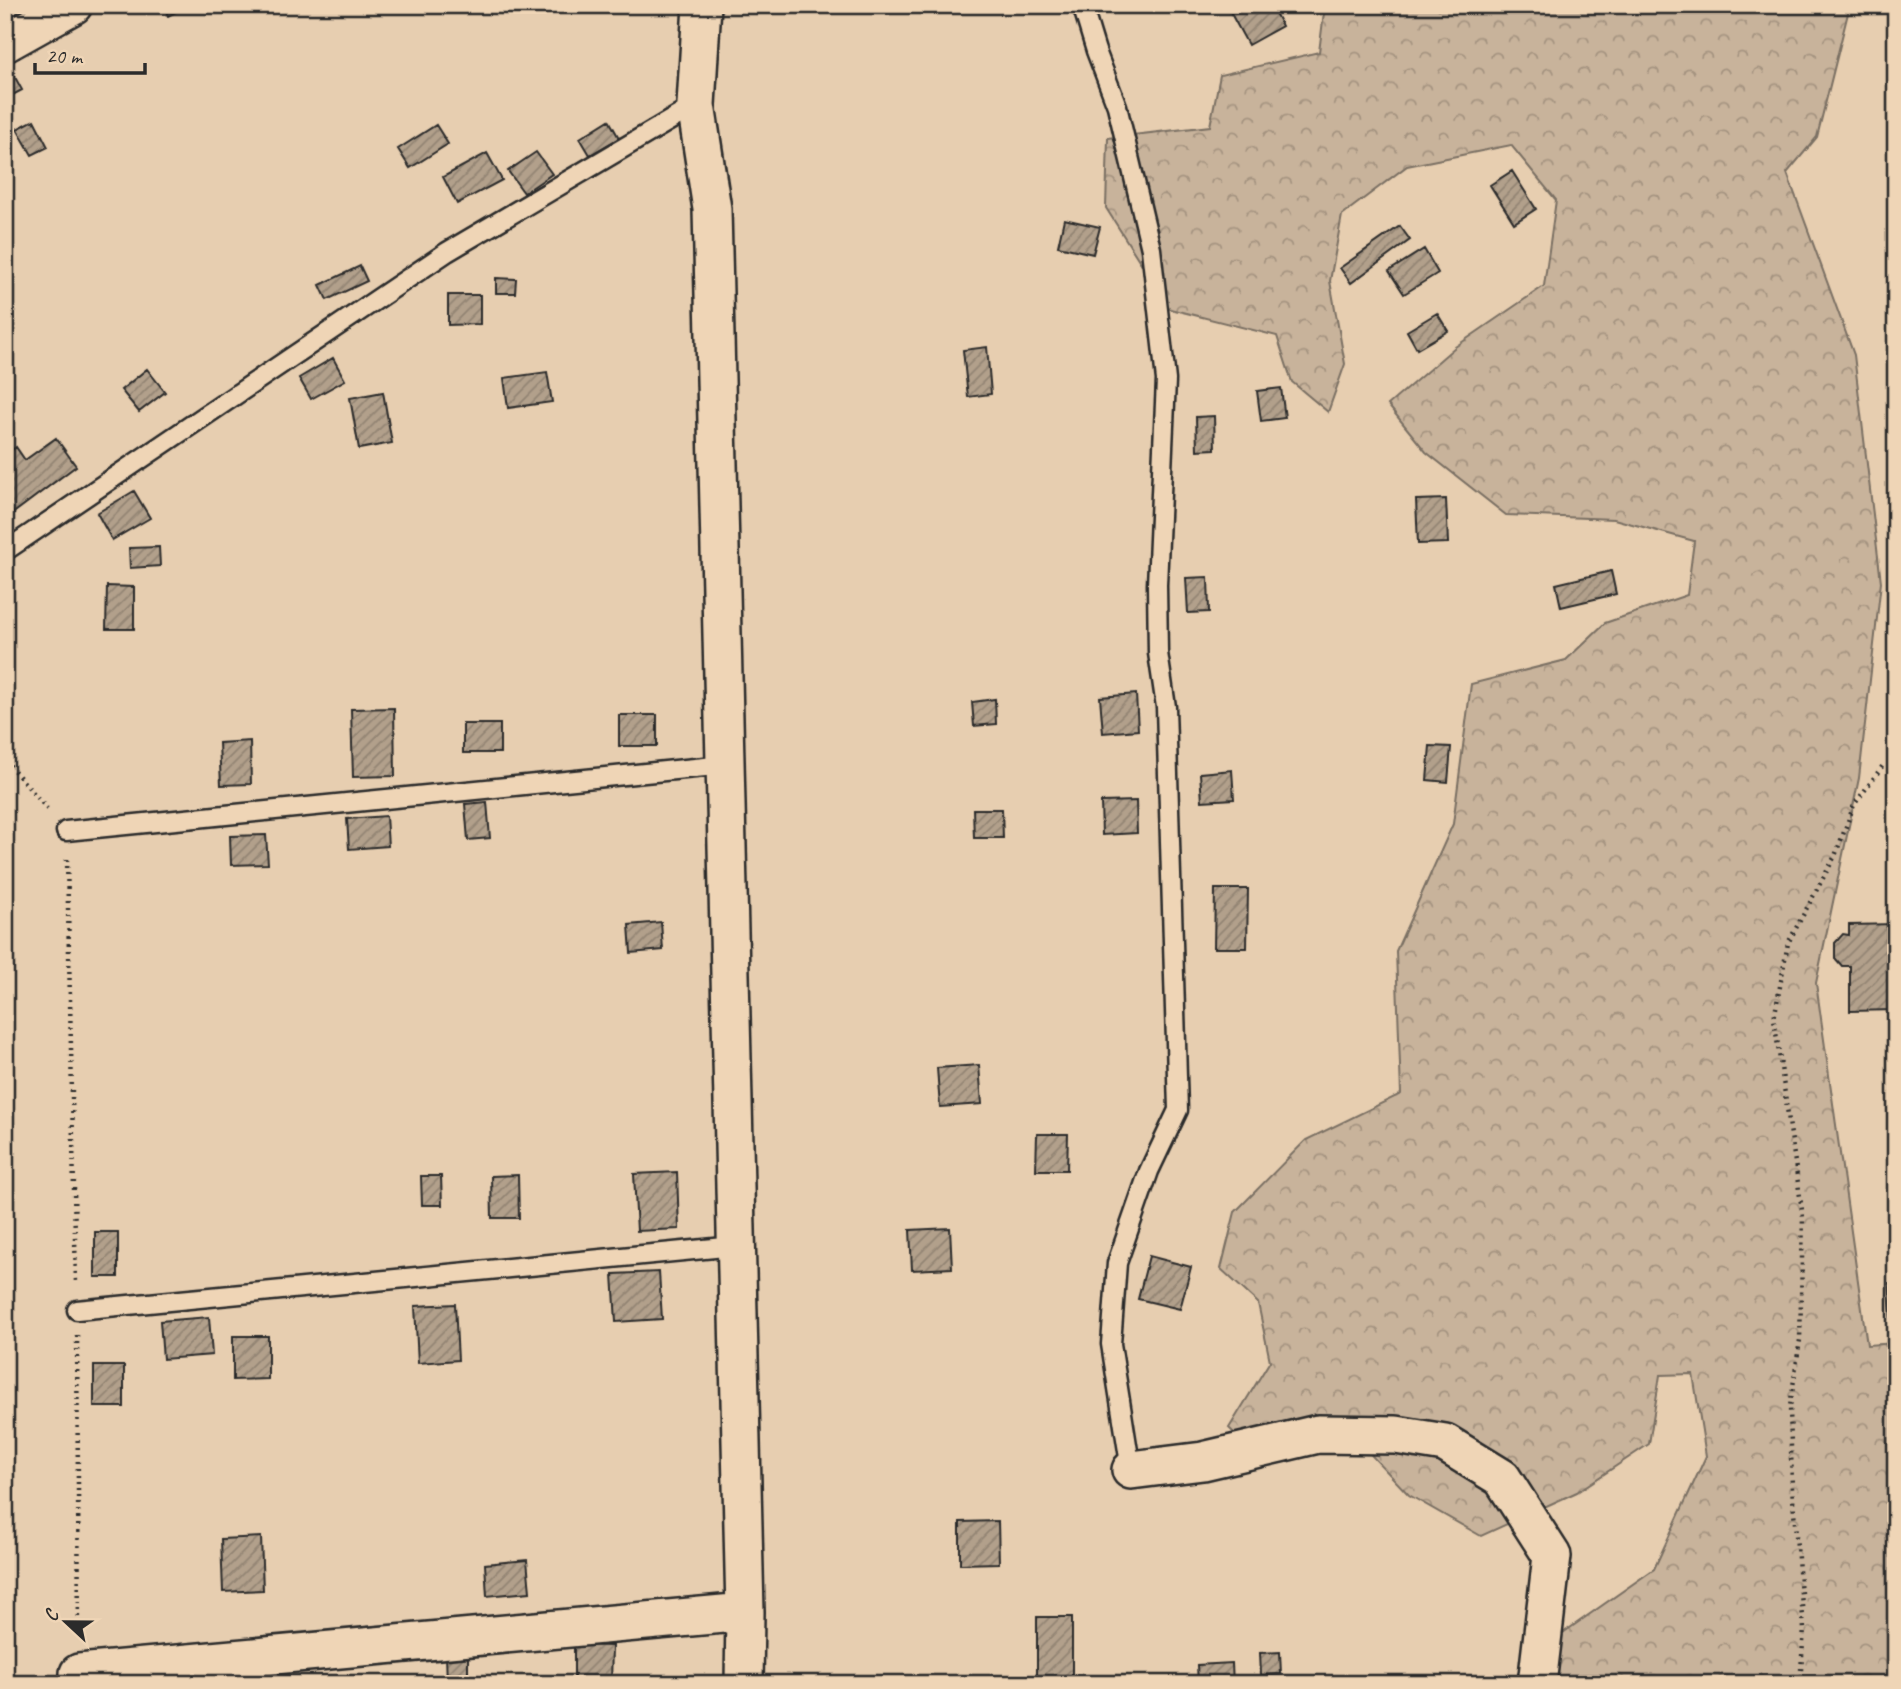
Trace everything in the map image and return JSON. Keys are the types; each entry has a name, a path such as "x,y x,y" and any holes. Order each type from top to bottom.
{"street":[{"path":"5,43 73,5"},
{"path":"702,5 696,105 712,209 745,1612 744,1684"},
{"path":"1131,1470 1203,1461 1318,1434 1396,1435 1445,1443 1502,1478 1552,1556 1537,1684"},
{"path":"79,1673 745,1612"}],"lane":[{"path":"1082,5 1117,106 1151,249 1166,380 1157,598 1158,653 1166,707 1178,1110 1149,1171 1117,1263 1111,1344 1131,1470"},
{"path":"5,551 447,252 696,105"},
{"path":"66,831 725,765"},
{"path":"77,1310 735,1246"}],"path":[{"path":"5,760 66,831 77,1310 79,1673"},
{"path":"1800,1684 1804,1629 1793,1488 1790,1406 1800,1340 1803,1217 1774,1019 1788,943 1835,856 1854,805 1884,764"}],"green space":[{"path":"1325,5 1850,5 1817,137 1787,173 1854,355 1881,582 1859,778 1816,983 1867,1345 1896,1343 1896,1684 1546,1684 1550,1642 1654,1569 1706,1456 1693,1374 1660,1375 1649,1444 1577,1492 1481,1536 1409,1495 1358,1441 1264,1462 1229,1428 1270,1361 1258,1303 1221,1269 1235,1212 1306,1140 1401,1094 1396,951 1453,824 1471,684 1566,660 1605,623 1687,595 1694,541 1614,519 1506,515 1426,452 1388,405 1455,347 1544,286 1556,200 1511,145 1407,166 1342,215 1330,281 1345,364 1328,412 1292,382 1277,336 1170,309 1106,208 1108,138 1210,126 1220,75 1319,52"}],"building":[{"path":"163,5 190,5 168,16"},
{"path":"1107,5 1127,5 1111,14"},
{"path":"1233,5 1271,5 1282,26 1248,45 1228,8"},
{"path":"10,68 22,90 5,99 5,71"},
{"path":"34,120 48,147 32,155 17,129"},
{"path":"609,120 619,138 590,155 580,138"},
{"path":"436,125 448,144 410,168 398,149"},
{"path":"536,152 552,174 524,193 508,171"},
{"path":"487,153 502,180 457,204 443,177"},
{"path":"1512,171 1536,209 1514,223 1490,185"},
{"path":"1064,219 1100,227 1093,254 1058,246"},
{"path":"1400,226 1410,240 1351,283 1340,268"},
{"path":"1424,249 1438,273 1404,294 1389,271"},
{"path":"360,266 367,281 327,300 320,285"},
{"path":"496,278 516,279 515,293 496,293"},
{"path":"448,295 480,295 480,324 448,325"},
{"path":"1437,313 1448,331 1417,349 1407,331"},
{"path":"987,347 991,394 968,397 963,350"},
{"path":"333,358 345,380 311,399 299,378"},
{"path":"147,369 165,392 139,412 121,390"},
{"path":"547,372 552,402 508,408 504,378"},
{"path":"1281,388 1285,418 1261,421 1257,391"},
{"path":"383,392 392,443 359,449 350,398"},
{"path":"1214,416 1215,449 1197,450 1196,417"},
{"path":"56,438 76,466 12,514 5,505 5,455 16,447 25,460"},
{"path":"134,491 150,518 112,540 97,513"},
{"path":"1446,499 1448,543 1418,544 1416,500"},
{"path":"159,547 160,566 130,568 129,548"},
{"path":"1611,571 1616,594 1561,607 1556,584"},
{"path":"1208,577 1209,612 1188,613 1186,578"},
{"path":"107,586 134,587 134,629 106,629"},
{"path":"1136,694 1138,730 1103,733 1100,697"},
{"path":"995,699 996,724 974,726 972,702"},
{"path":"394,708 395,776 353,777 351,709"},
{"path":"619,715 657,715 657,746 619,746"},
{"path":"463,724 500,724 500,753 463,753"},
{"path":"250,741 251,784 221,785 219,743"},
{"path":"1430,746 1451,747 1448,782 1427,780"},
{"path":"1232,770 1234,799 1202,801 1200,773"},
{"path":"1136,801 1137,833 1102,835 1101,802"},
{"path":"487,802 490,838 468,840 465,804"},
{"path":"973,809 1002,809 1003,838 974,838"},
{"path":"386,816 388,846 349,849 347,819"},
{"path":"266,835 268,864 231,865 230,836"},
{"path":"1215,889 1248,889 1247,948 1214,948"},
{"path":"661,922 663,950 631,953 629,925"},
{"path":"1896,924 1896,1010 1850,1011 1850,966 1842,966 1835,958 1835,943 1843,934 1849,935 1849,925"},
{"path":"979,1065 982,1104 940,1107 937,1068"},
{"path":"1037,1134 1068,1134 1067,1170 1036,1170"},
{"path":"677,1172 679,1229 637,1231 634,1174"},
{"path":"518,1175 519,1218 492,1218 491,1176"},
{"path":"421,1176 441,1176 442,1205 422,1205"},
{"path":"1895,1187 1896,1239 1891,1239"},
{"path":"950,1228 952,1268 912,1270 910,1230"},
{"path":"95,1232 118,1232 118,1277 95,1277"},
{"path":"1149,1256 1191,1267 1180,1309 1138,1299"},
{"path":"659,1272 662,1319 616,1322 613,1274"},
{"path":"1889,1283 1896,1283 1896,1323 1891,1323"},
{"path":"455,1304 458,1360 418,1363 415,1306"},
{"path":"209,1317 212,1355 163,1359 160,1321"},
{"path":"233,1336 268,1336 268,1379 233,1380"},
{"path":"94,1366 124,1366 124,1407 94,1407"},
{"path":"998,1521 999,1563 960,1564 960,1522"},
{"path":"261,1537 263,1590 223,1592 221,1539"},
{"path":"527,1560 530,1592 487,1596 485,1564"},
{"path":"1037,1617 1072,1617 1072,1677 1037,1676"},
{"path":"574,1645 612,1646 611,1684 574,1684"},
{"path":"1280,1652 1281,1674 1261,1675 1260,1653"},
{"path":"468,1654 468,1683 447,1683 446,1655"},
{"path":"1232,1663 1233,1684 1198,1684 1197,1665"}]}
